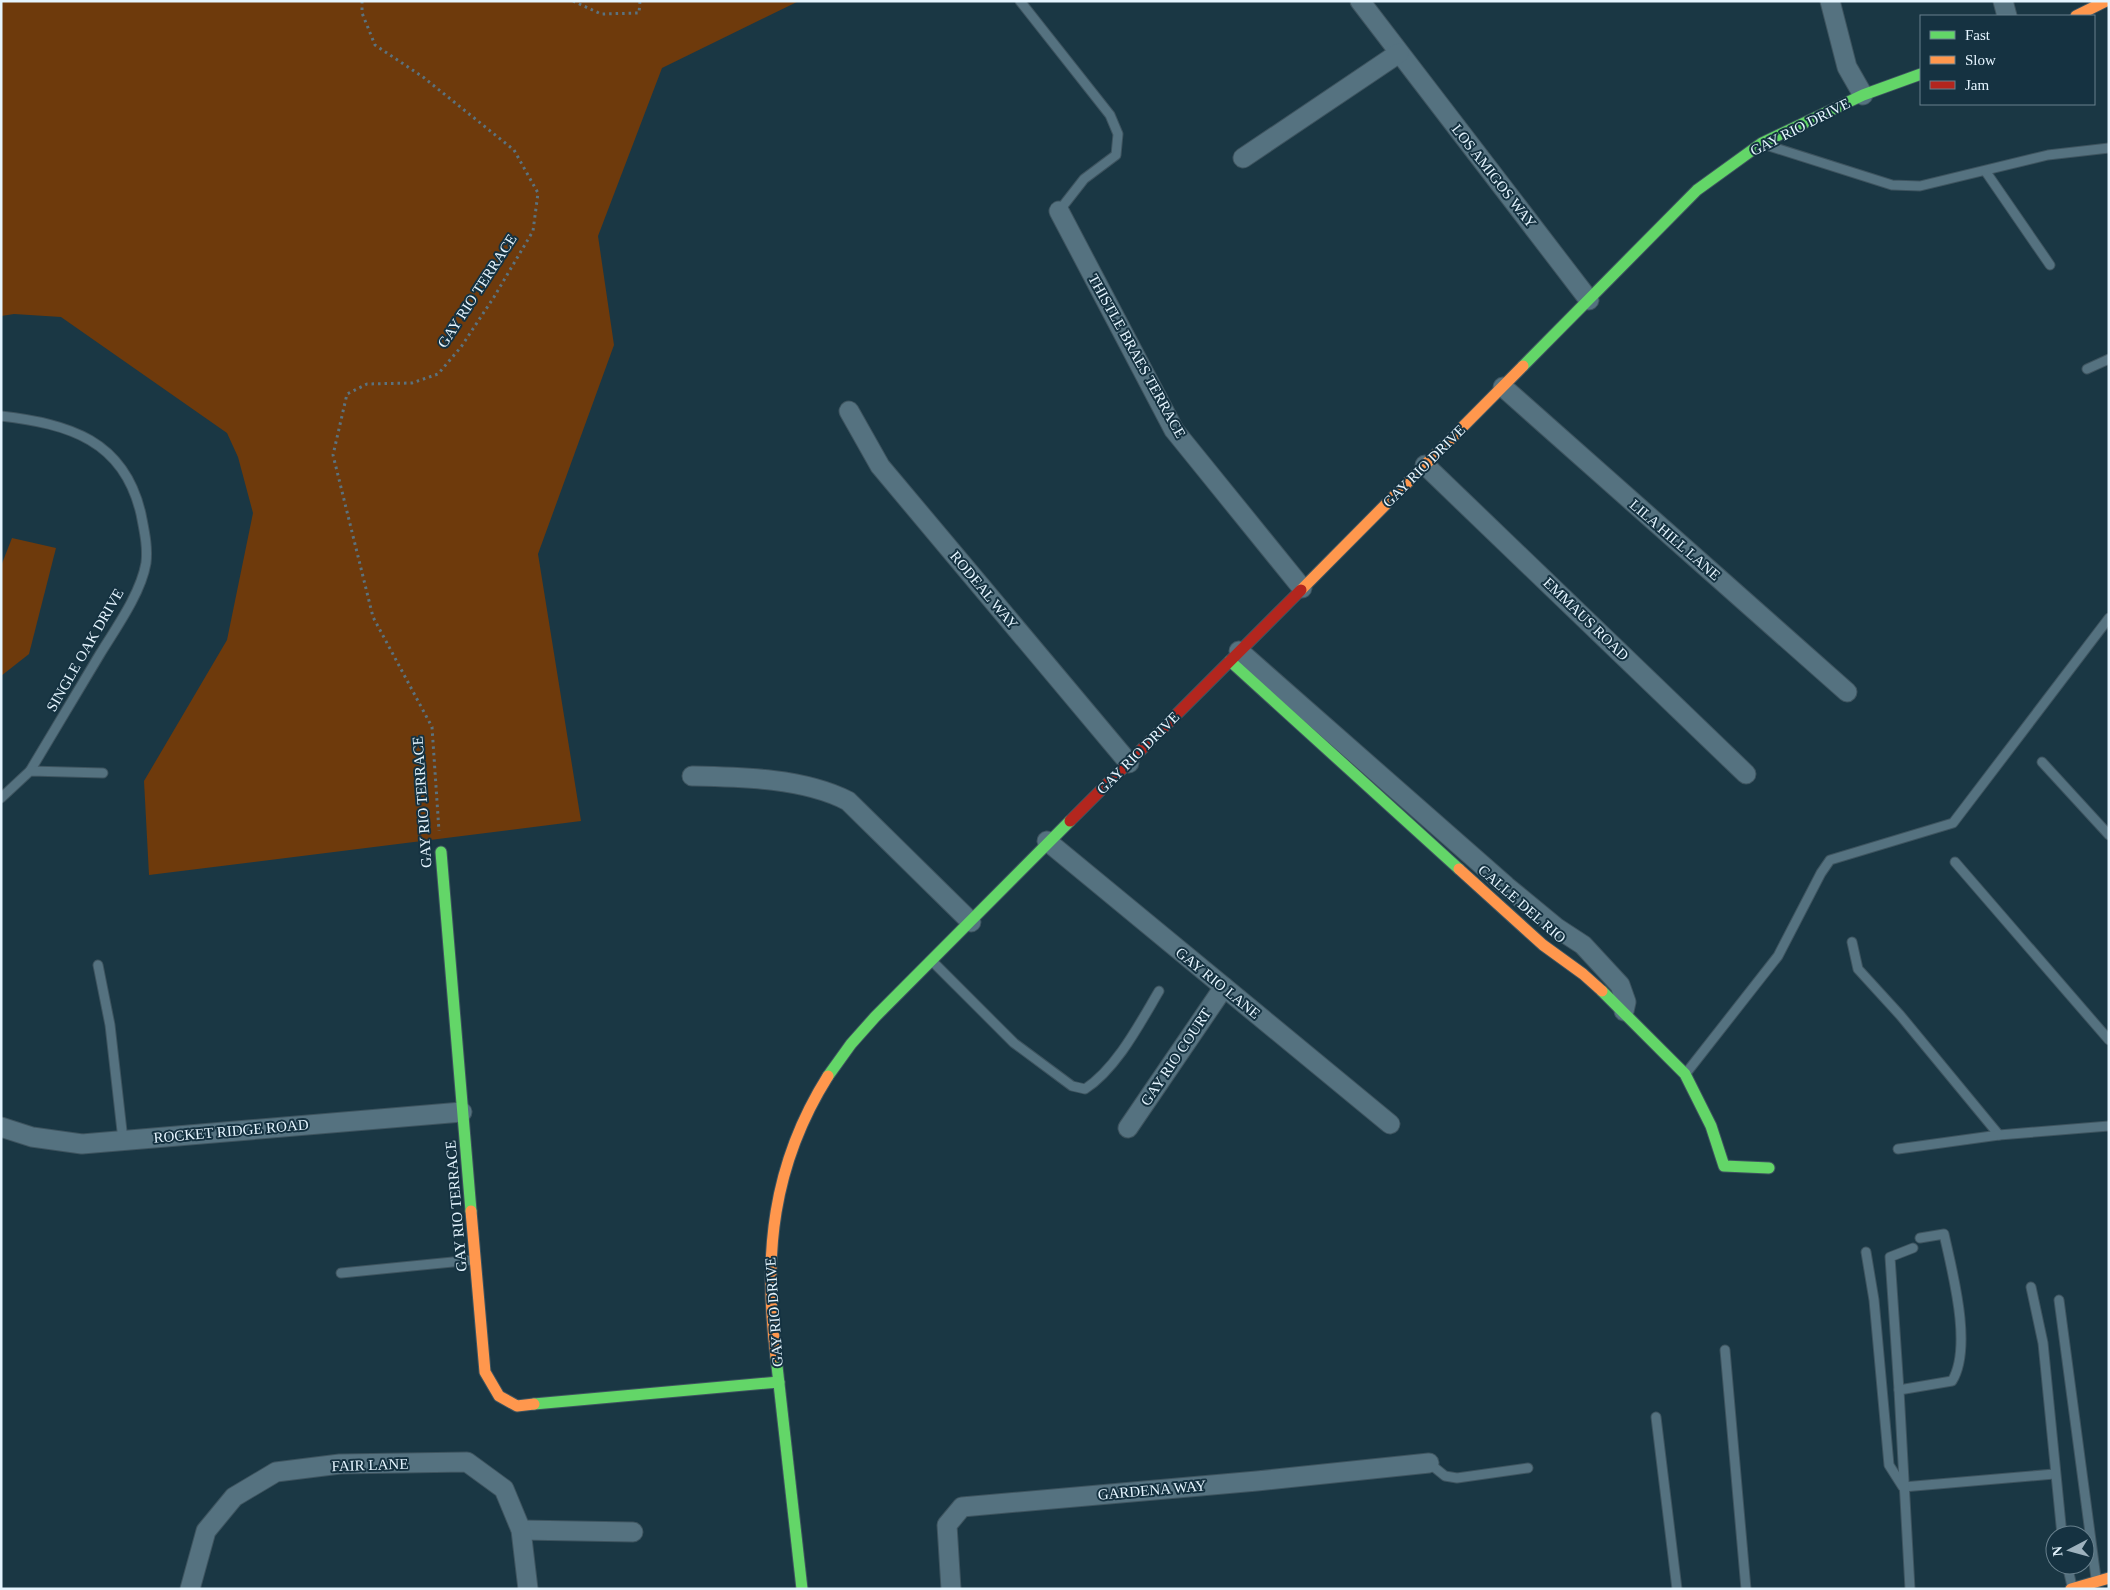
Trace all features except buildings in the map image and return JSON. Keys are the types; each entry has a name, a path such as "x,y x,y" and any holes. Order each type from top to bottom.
{"street":[{"name":"LOS AMIGOS WAY","path":"1360,1 1589,300"},
{"path":"1830,1 1847,67 1863,94"},
{"path":"2003,1 2006,15"},
{"path":"2078,15 2106,1"},
{"path":"1243,158 1399,53"},
{"name":"GAY RIO DRIVE","path":"802,1589 771,1314 770,1253 778,1193 796,1137 821,1088 853,1042 1047,842 1130,762 1697,190 1762,143 1863,94 1920,74"},
{"name":"THISTLE BRAES TERRACE","path":"1059,211 1174,430 1302,588"},
{"name":"LILA HILL LANE","path":"1503,387 1848,692"},
{"name":"RODEAL WAY","path":"850,411 880,466 1130,762"},
{"name":"EMMAUS ROAD","path":"1425,464 1746,774"},
{"path":"1234,656 1506,886 1557,928 1583,945 1620,985 1626,1002 1624,1011 1685,1074 1711,1126 1724,1166 1769,1168"},
{"path":"692,776 757,778 832,792 848,801 971,922"},
{"name":"GAY RIO LANE","path":"1047,842 1390,1124"},
{"name":"GAY RIO TERRACE","path":"441,852 485,1372 499,1396 517,1406 779,1382"},
{"name":"GAY RIO COURT","path":"1128,1128 1224,987"},
{"name":"ROCKET RIDGE ROAD","path":"1,1126 32,1137 82,1144 462,1112"},
{"name":"FAIR LANE","path":"190,1589 206,1531 234,1497 276,1472 340,1464 468,1462 504,1489 521,1530 528,1589"},
{"name":"GARDENA WAY","path":"951,1589 947,1525 962,1507 1257,1481 1429,1463"},
{"path":"521,1530 633,1532"},
{"path":"2071,1588 2109,1578"}],"lane":[{"path":"1020,1 1110,115 1118,134 1116,155 1084,179 1059,211"},
{"path":"1762,143 1892,185 1920,186 1986,172 2048,155 2109,148"},
{"path":"1986,172 2050,265"},
{"path":"2086,369 2109,359"},
{"name":"SINGLE OAK DRIVE","path":"1,416 42,421 78,433 99,446 124,471 136,492 146,540 146,564 129,607 30,771 1,798"},
{"path":"1685,1074 1778,956 1821,872 1830,860 1953,822 2109,618"},
{"path":"2042,762 2109,835"},
{"path":"30,771 103,773"},
{"path":"1955,862 2109,1040"},
{"path":"1852,942 1858,969 1900,1015 1999,1135"},
{"path":"932,962 1014,1043 1072,1086 1085,1089 1095,1083 1129,1041 1159,991"},
{"path":"98,965 110,1025 123,1140"},
{"path":"1898,1149 1999,1135 2109,1126"},
{"path":"1899,1390 1952,1380 1958,1370 1960,1331 1957,1293 1944,1234 1920,1238"},
{"path":"1910,1589 1890,1256 1913,1248"},
{"path":"1866,1252 1874,1300 1890,1465 1903,1487"},
{"path":"341,1272 476,1259"},
{"path":"2030,1287 2044,1343 2054,1474 2061,1525"},
{"path":"2059,1300 2096,1581"},
{"path":"1725,1350 1746,1589"},
{"path":"1656,1417 1678,1589"},
{"path":"1429,1463 1445,1476 1458,1478 1528,1468"},
{"path":"1903,1487 2054,1474"},
{"path":"2069,1575 2071,1588"}],"path":[{"name":"GAY RIO TERRACE","path":"362,1 362,13 375,45 423,77 514,150 538,193 533,231 494,297 461,347 438,374 412,383 367,384 347,394 333,454 372,617 432,727 441,852"},
{"path":"573,1 601,14 639,13 640,1"}],"shaded area":[{"path":"1,1 799,1 662,68 598,236 614,345 538,554 581,821 149,875 144,781 227,640 253,513 238,457 227,433 61,317 14,314 1,316"},
{"path":"12,538 56,548 29,654 1,676 1,566"}],"traffic: fast":[{"path":"1523,366 1697,190 1762,143 1863,95 1920,74"},
{"path":"1230,661 1459,869"},
{"path":"828,1076 851,1044 875,1017 1070,821"},
{"path":"441,852 471,1211"},
{"path":"1602,991 1685,1074 1711,1126 1724,1166 1769,1168"},
{"path":"776,1357 802,1589"},
{"path":"534,1404 779,1382"}],"traffic: slow":[{"path":"2078,15 2106,1"},
{"path":"1301,590 1523,366"},
{"path":"1459,869 1543,945 1583,974 1602,991"},
{"path":"776,1357 771,1283 772,1247 776,1212 794,1143 809,1109 828,1076"},
{"path":"471,1211 485,1372 499,1396 517,1406 534,1404"},
{"path":"2071,1589 2109,1578"}],"traffic: jam":[{"path":"1070,821 1301,590"}]}
